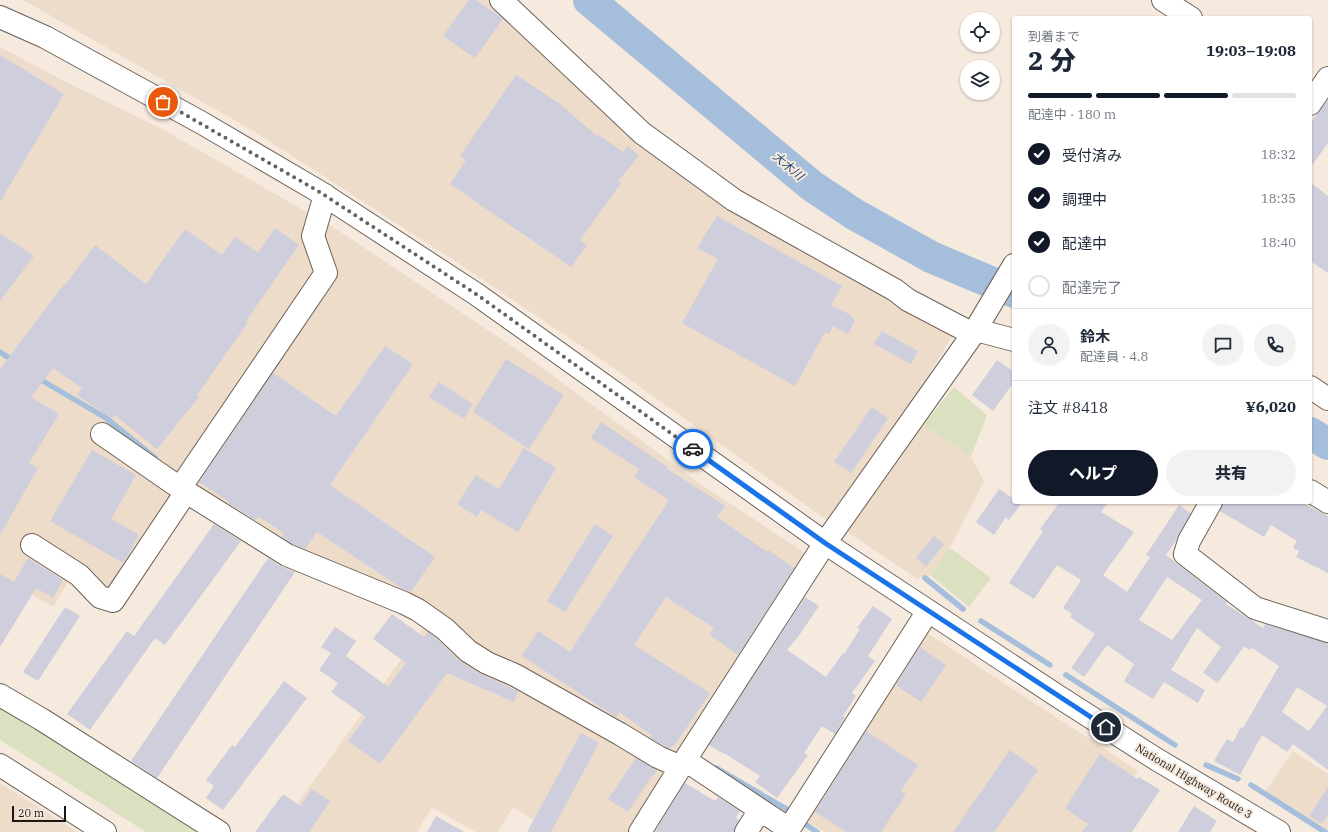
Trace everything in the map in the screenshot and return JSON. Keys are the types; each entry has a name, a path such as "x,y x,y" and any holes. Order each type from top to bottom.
{"main road":[{"path":"500,0 642,133 734,200 895,290 908,300 974,332 1012,340"},
{"path":"1163,0 1188,16"},
{"name":"National Highway Route 3","path":"0,17 45,38 202,123 325,195 476,294 825,543 1156,758 1279,832"},
{"path":"32,545 79,575 100,597 113,601 183,490 326,273 313,236 325,195"},
{"path":"640,832 825,543 974,332 1012,268"},
{"path":"1312,388 1328,399"},
{"path":"102,434 183,490 287,555 418,610 445,629 468,651 486,664 515,675 620,734 658,758 683,763 788,828 798,828 928,611"},
{"path":"1312,492 1328,502"},
{"path":"1210,504 1189,541 1185,554 1255,608 1328,631"},
{"path":"0,695 41,719 219,832"},
{"path":"0,765 105,832"},
{"path":"746,832 760,810"}],"shaded area":[{"path":"23,0 490,0 500,7 633,134 953,335 898,426 828,521 605,362 464,267 255,132"},
{"path":"0,47 66,82 162,129 333,227 519,351 702,485 810,556 631,832 551,832 513,807 498,832 476,832 432,807 417,832 277,832 433,615 295,550 194,487 116,588 97,587 80,561 53,607 10,582 0,598"},
{"path":"923,425 971,457 984,481 950,548 930,575 917,579 843,529"},
{"path":"923,630 1138,771 1098,832 825,832 804,819"},
{"path":"1293,751 1328,774 1328,831 1265,792"},
{"path":"0,783 77,832 0,832"}],"green space":[{"path":"954,387 987,415 971,457 923,425"},
{"path":"950,548 991,578 969,607 930,575"},
{"path":"0,709 19,719 198,832 146,832 0,740"}],"building":[{"path":"469,0 476,0 503,19 475,58 443,36"},
{"path":"0,55 64,94 0,202"},
{"path":"516,75 560,104 598,137 599,135 623,152 628,146 639,156 618,181 621,183 580,240 587,245 571,267 450,184 466,160 460,156"},
{"path":"1328,100 1328,143 1312,165 1312,120"},
{"path":"1312,184 1328,196 1328,273 1312,262"},
{"path":"717,216 842,286 831,305 849,314 855,321 848,334 833,326 829,334 825,332 795,386 682,323 718,259 697,248"},
{"path":"275,228 299,245 197,395 199,397 157,449 115,415 112,419 77,395 82,388 53,368 31,397 59,414 29,463 38,468 0,535 0,369 95,245 146,284 185,229 222,255 235,237 258,253"},
{"path":"0,233 34,256 0,301"},
{"path":"882,331 918,351 911,364 874,344"},
{"path":"385,346 413,364 330,485 435,557 411,592 403,589 317,532 305,549 293,544 282,537 284,533 259,517 255,520 199,482 273,373 336,416"},
{"path":"506,359 564,395 529,449 473,412"},
{"path":"997,360 1012,371 1012,385 993,411 972,395"},
{"path":"439,382 473,404 464,419 429,397"},
{"path":"872,407 888,418 851,473 834,462"},
{"path":"601,422 667,467 666,468 725,506 717,517 767,552 768,550 794,568 738,655 710,635 714,628 666,597 634,645 710,693 674,746 670,749 650,738 652,735 619,712 616,717 522,656 538,631 570,652 669,500 634,477 639,469 591,438"},
{"path":"524,448 556,468 518,532 481,510 477,517 457,504 476,475 499,489"},
{"path":"92,450 136,475 111,519 139,535 123,563 50,521"},
{"path":"999,489 1012,498 1012,504 1021,504 1009,520 1006,517 994,535 976,522"},
{"path":"1059,504 1107,504 1101,512 1134,532 1103,575 1127,592 1150,557 1146,555 1179,505 1191,513 1166,555 1227,602 1226,604 1263,628 1265,624 1328,643 1328,770 1293,744 1287,752 1262,735 1240,775 1214,761 1227,739 1233,742 1241,727 1243,728 1279,666 1252,648 1250,650 1244,646 1218,683 1203,673 1221,647 1197,628 1171,670 1205,690 1198,703 1164,682 1153,699 1124,681 1134,664 1107,645 1084,677 1071,668 1095,634 1070,617 1072,614 1063,608 1081,580 1057,565 1034,599 1009,583 1043,531 1040,529","holes":["1167,577 1202,600 1172,640 1139,620","1297,687 1327,706 1309,731 1282,712"]},
{"path":"1222,504 1305,504 1328,516 1328,573 1296,557 1299,551 1293,548 1297,541 1271,525 1264,537 1220,511"},
{"path":"214,524 241,541 165,645 155,638 90,730 67,714 127,631 134,636"},
{"path":"595,524 613,536 565,612 547,601"},
{"path":"934,536 944,544 926,567 916,558"},
{"path":"28,558 63,580 53,598 36,588 0,647 0,574 14,582"},
{"path":"268,558 280,566 295,572 157,778 131,761"},
{"path":"805,597 819,606 798,637 787,650 826,677 843,653 844,654 860,629 857,628 873,606 892,619 868,656 875,661 852,693 856,696 843,716 845,717 835,734 822,726 804,753 808,755 777,798 755,782 760,776 709,745"},
{"path":"65,607 80,616 38,681 23,672"},
{"path":"392,614 424,637 428,632 457,659 480,674 518,691 514,702 447,673 380,764 348,741 366,717 331,692 338,683 319,670 331,653 321,647 335,627 356,641 346,656 388,687 406,663 373,639"},
{"path":"920,647 946,665 921,702 896,685"},
{"path":"284,681 307,698 223,810 206,798 214,786 206,780 232,745 235,747"},
{"path":"866,731 918,765 901,791 906,794 881,832 846,832 815,812"},
{"path":"581,733 599,743 551,832 527,832"},
{"path":"1010,750 1038,770 994,832 953,832"},
{"path":"1100,754 1137,779 1139,777 1160,790 1132,832 1082,832 1088,824 1065,808"},
{"path":"636,758 657,770 628,812 608,799"},
{"path":"685,783 715,801 718,797 740,811 736,818 739,820 734,832 655,832"},
{"path":"1328,787 1328,815 1322,824 1309,816"},
{"path":"312,789 330,801 309,832 255,832 283,794 300,806"},
{"path":"1194,806 1217,821 1210,832 1178,832"},
{"path":"436,816 464,832 427,832"}],"waterway":[{"name":"大木川","path":"589,0 812,186 854,214 931,257 1012,291"},
{"path":"0,352 15,362"},
{"path":"36,377 106,418 155,458"},
{"name":"大木川","path":"1312,434 1328,444"},
{"path":"925,578 963,609"},
{"path":"981,621 1050,665"},
{"path":"1066,675 1175,745"},
{"path":"1206,765 1238,779"},
{"path":"716,768 788,810"},
{"path":"1251,785 1325,832"},
{"path":"802,822 817,832"}],"way so far":[{"path":"163,102 202,123 318,191 476,294 693,449"}],"route":[{"path":"693,449 825,543 1106,727"}]}
